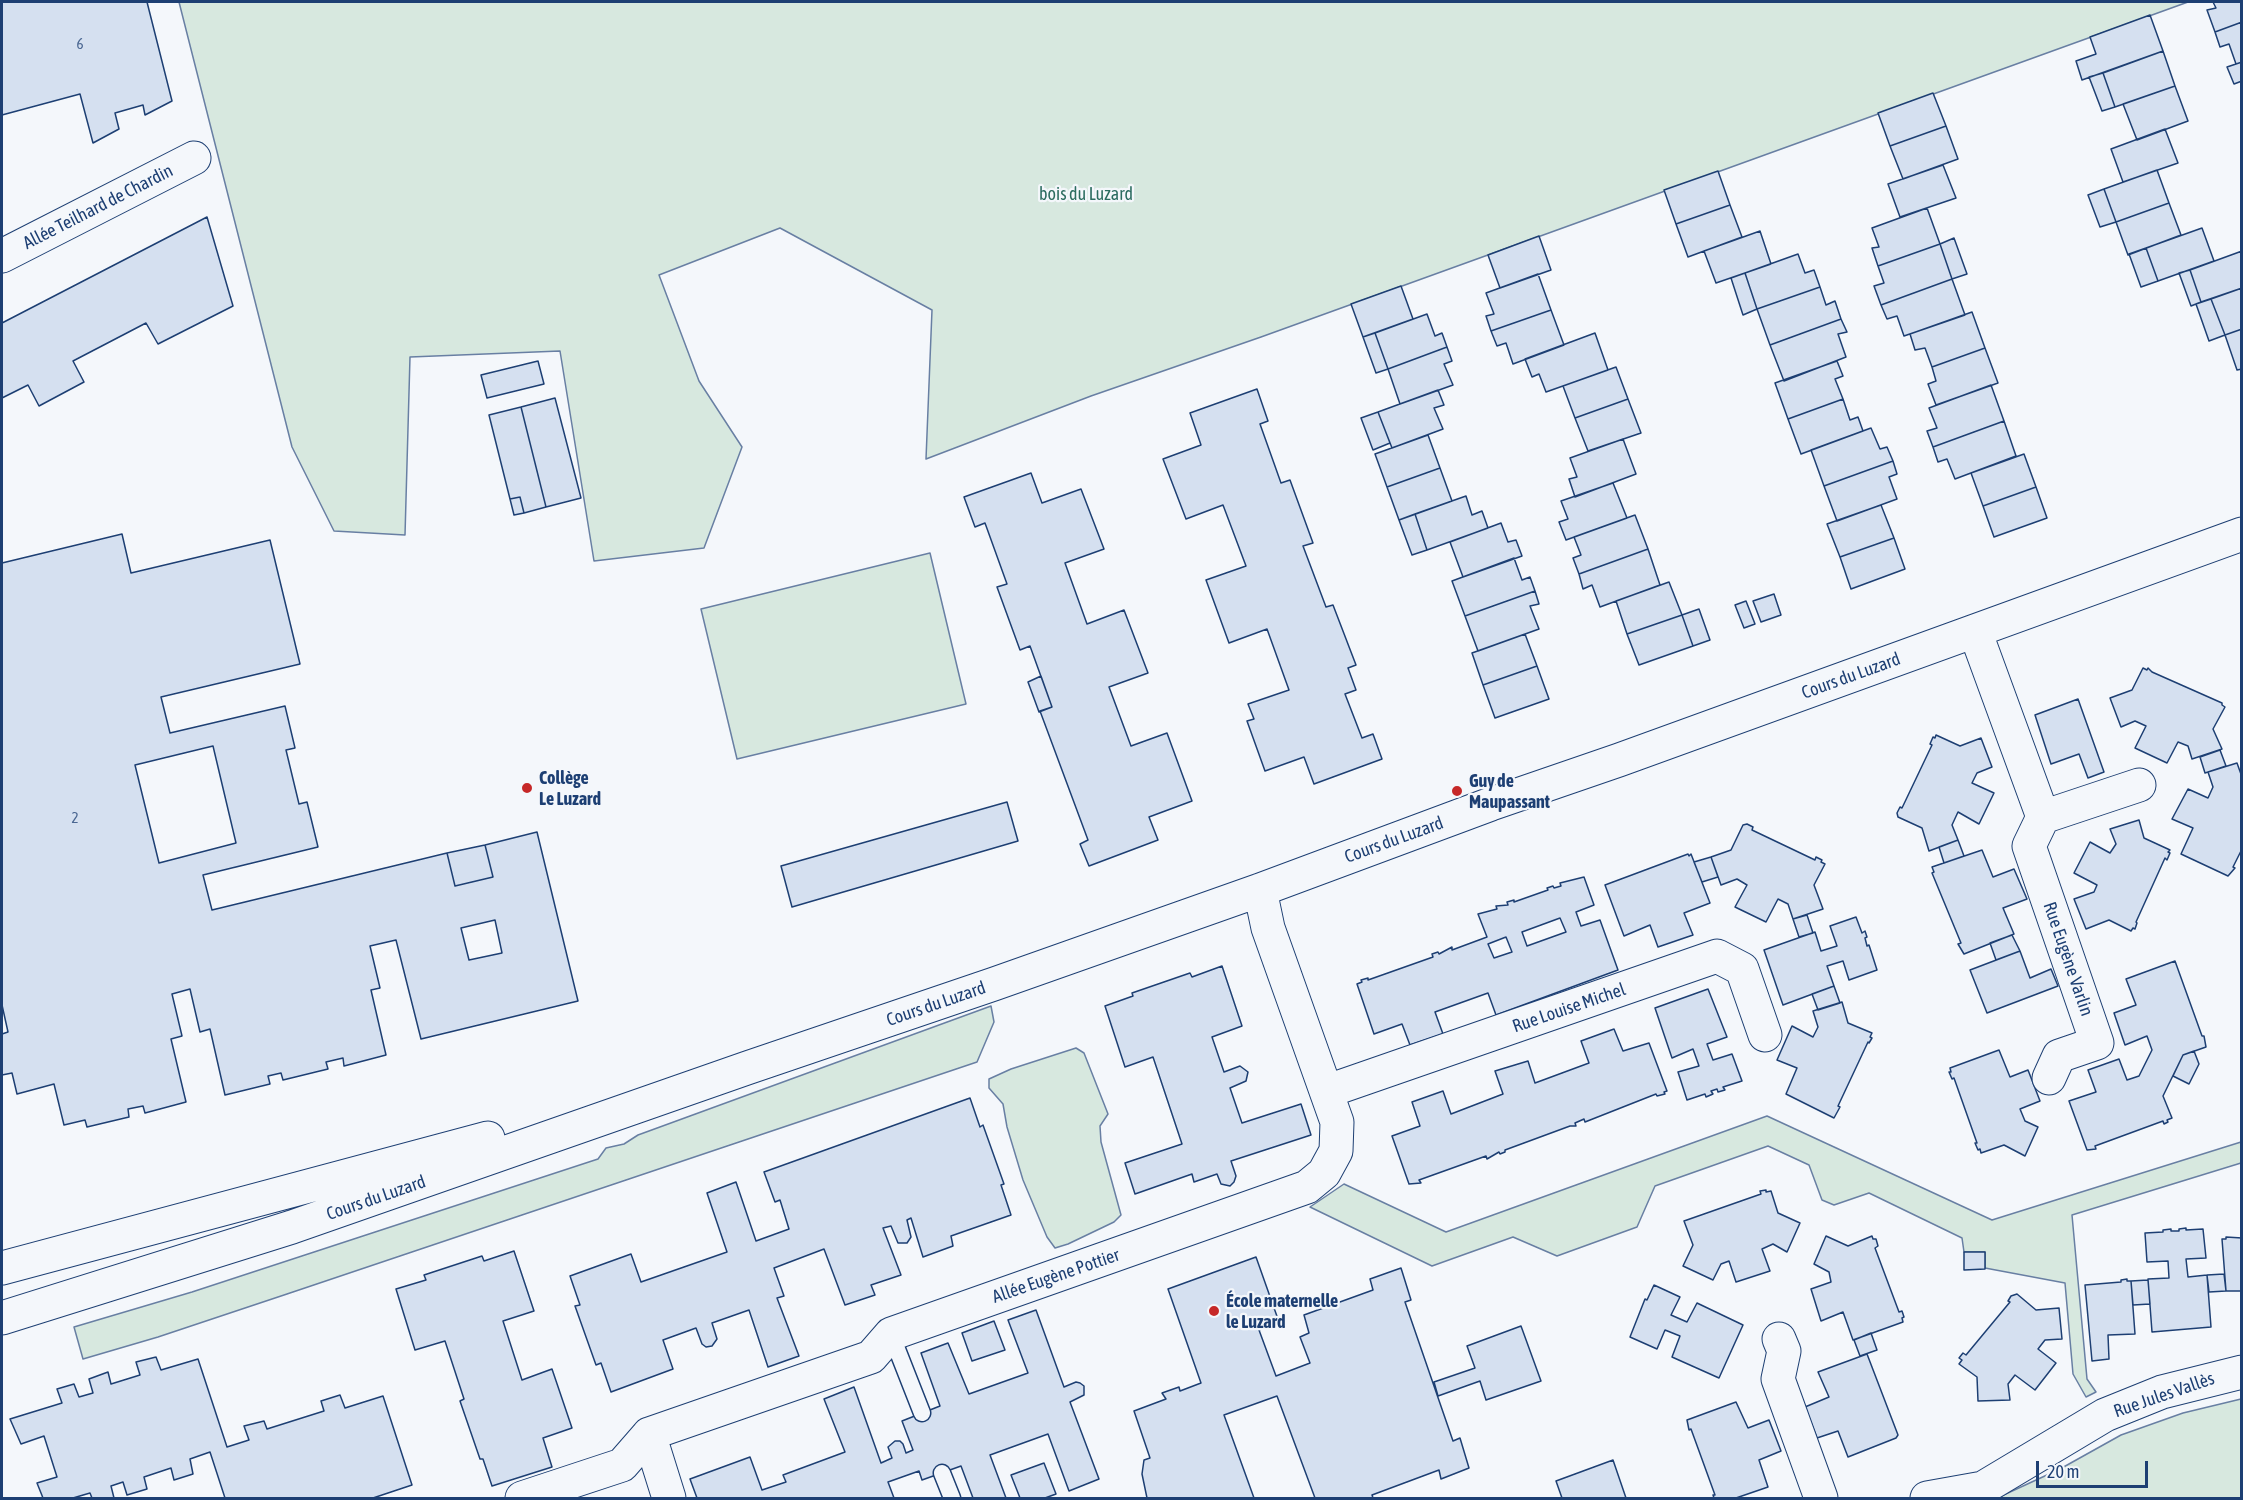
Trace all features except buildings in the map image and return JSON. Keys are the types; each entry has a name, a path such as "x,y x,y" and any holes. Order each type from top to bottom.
{"street":[{"name":"Allée Teilhard de Chardin","path":"2,256 194,158"},
{"name":"Cours du Luzard","path":"2,1318 292,1227 994,984 1260,890 1491,804 1620,760 2241,534"},
{"path":"1975,631 2043,817 2139,785"},
{"name":"Rue Eugène Varlin","path":"2043,817 2029,846 2097,1043 2059,1056 2049,1078"},
{"name":"Allée Eugène Pottier","path":"522,1498 622,1465 649,1434 871,1357 891,1334 1307,1187 1324,1173 1336,1151 1337,1122 1328,1091 1268,928 1260,890"},
{"name":"Rue Louise Michel","path":"1328,1091 1718,956 1742,969 1765,1035"},
{"name":"Cours du Luzard","path":"2,1268 747,1068"},
{"path":"1779,1339 1784,1351 1778,1379 1821,1498"},
{"name":"Rue Jules Vallès","path":"1927,1498 1983,1488 2105,1415 2162,1392 2241,1372"},
{"path":"649,1434 669,1498"}],"lane":[{"path":"891,1334 922,1413"},
{"path":"942,1473 952,1498"}],"green space":[{"name":"bois du Luzard","path":"179,2 2188,2 1261,337 1091,396 926,459 932,310 780,228 659,275 699,381 742,447 704,548 594,561 560,351 410,357 405,535 334,531 292,447"},
{"path":"930,553 966,704 737,759 701,609"},
{"path":"991,1006 994,1022 977,1062 158,1337 83,1359 74,1327 192,1292 598,1159 606,1148 624,1144 638,1135"},
{"path":"1076,1048 1084,1053 1108,1114 1100,1126 1101,1142 1121,1215 1114,1222 1055,1248 1047,1237 1023,1180 1007,1127 1003,1104 989,1088 989,1079 1011,1069"},
{"path":"1767,1116 1992,1220 2241,1142 2241,1163 2072,1215 2087,1379 2096,1392 2086,1397 2073,1374 2065,1283 1985,1268 1985,1252 1964,1252 1962,1238 1869,1193 1834,1205 1822,1200 1809,1165 1768,1146 1655,1186 1637,1227 1557,1256 1513,1237 1432,1266 1310,1207 1344,1184 1446,1232"},
{"path":"2241,1399 2241,1498 1997,1498 2060,1469 2121,1435 2183,1413"}],"place":[{"name":"Collège Le Luzard","path":"527,788"},
{"name":"Guy de Maupassant","path":"1457,791"},
{"name":"École maternelle le Luzard","path":"1214,1311"}]}
